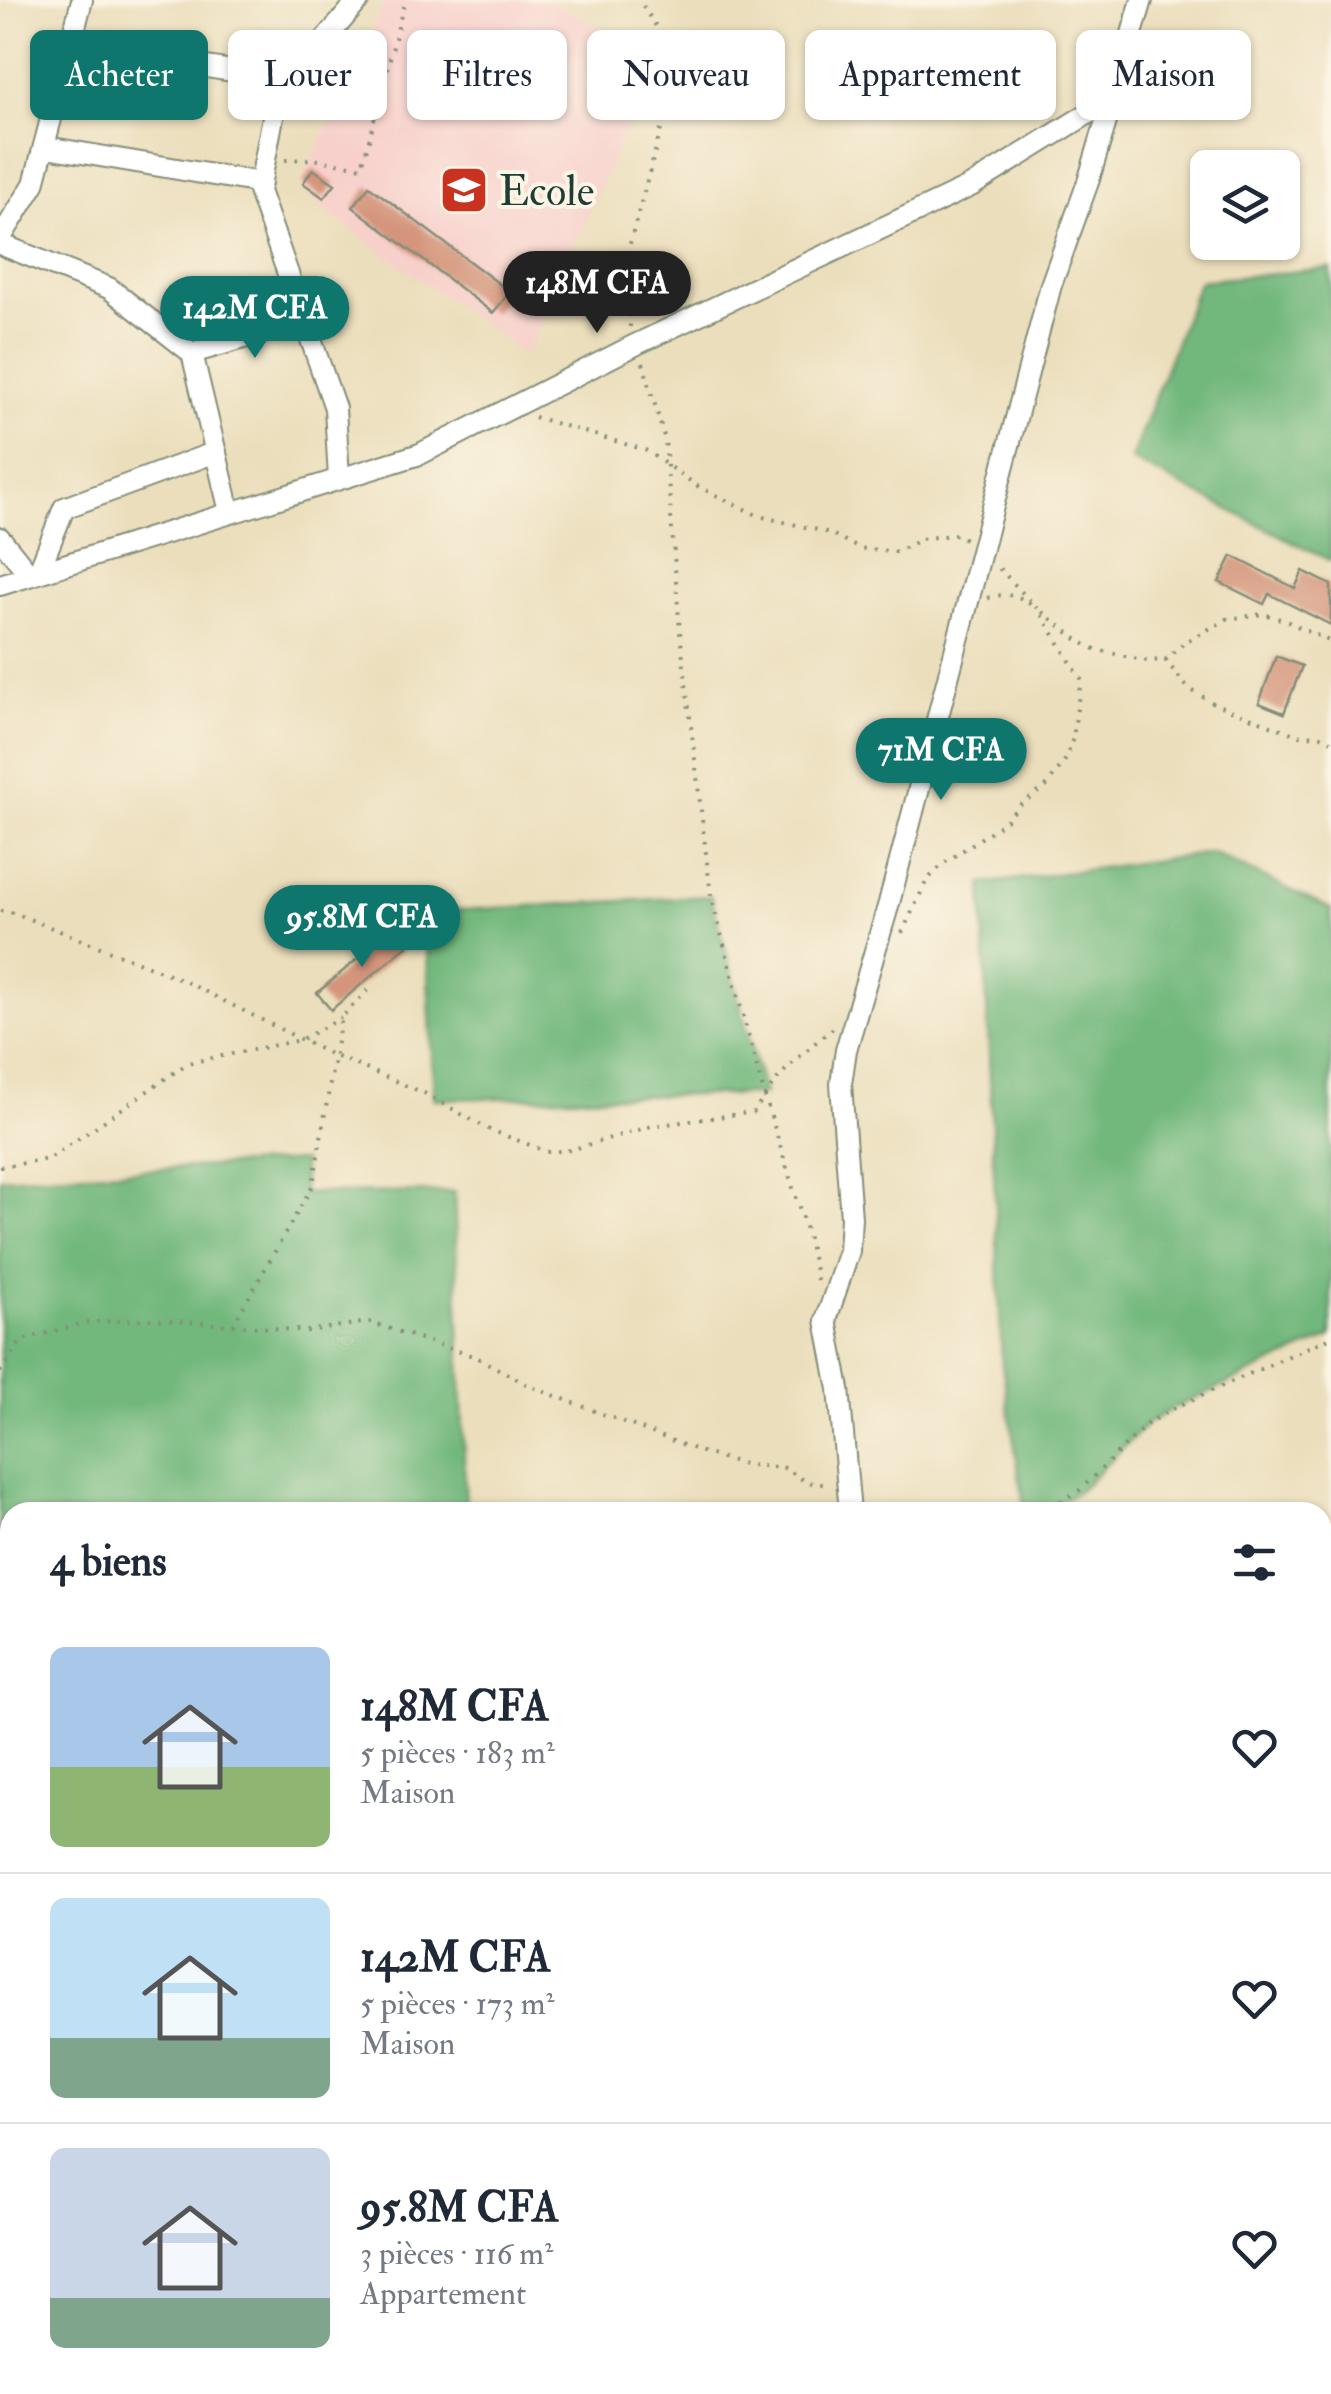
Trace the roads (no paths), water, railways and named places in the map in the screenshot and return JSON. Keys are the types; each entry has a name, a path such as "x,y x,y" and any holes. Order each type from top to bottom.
{"street":[{"path":"75,30 82,0"},
{"path":"334,30 359,0"},
{"path":"1133,30 1142,0"},
{"path":"53,120 34,184 0,242 109,288 192,353 230,512"},
{"path":"273,120 260,191 335,408 339,479"},
{"path":"0,585 420,454 637,344 971,186 1078,120"},
{"path":"850,1502 839,1389 826,1320 849,1251 852,1218 841,1084 846,1050 890,903 1051,286 1107,120"},
{"path":"46,147 263,172"},
{"path":"192,353 304,321"},
{"path":"34,572 64,508 216,452"},
{"path":"0,538 34,572"}],"place":[{"name":"Ecole","path":"464,190"}]}
